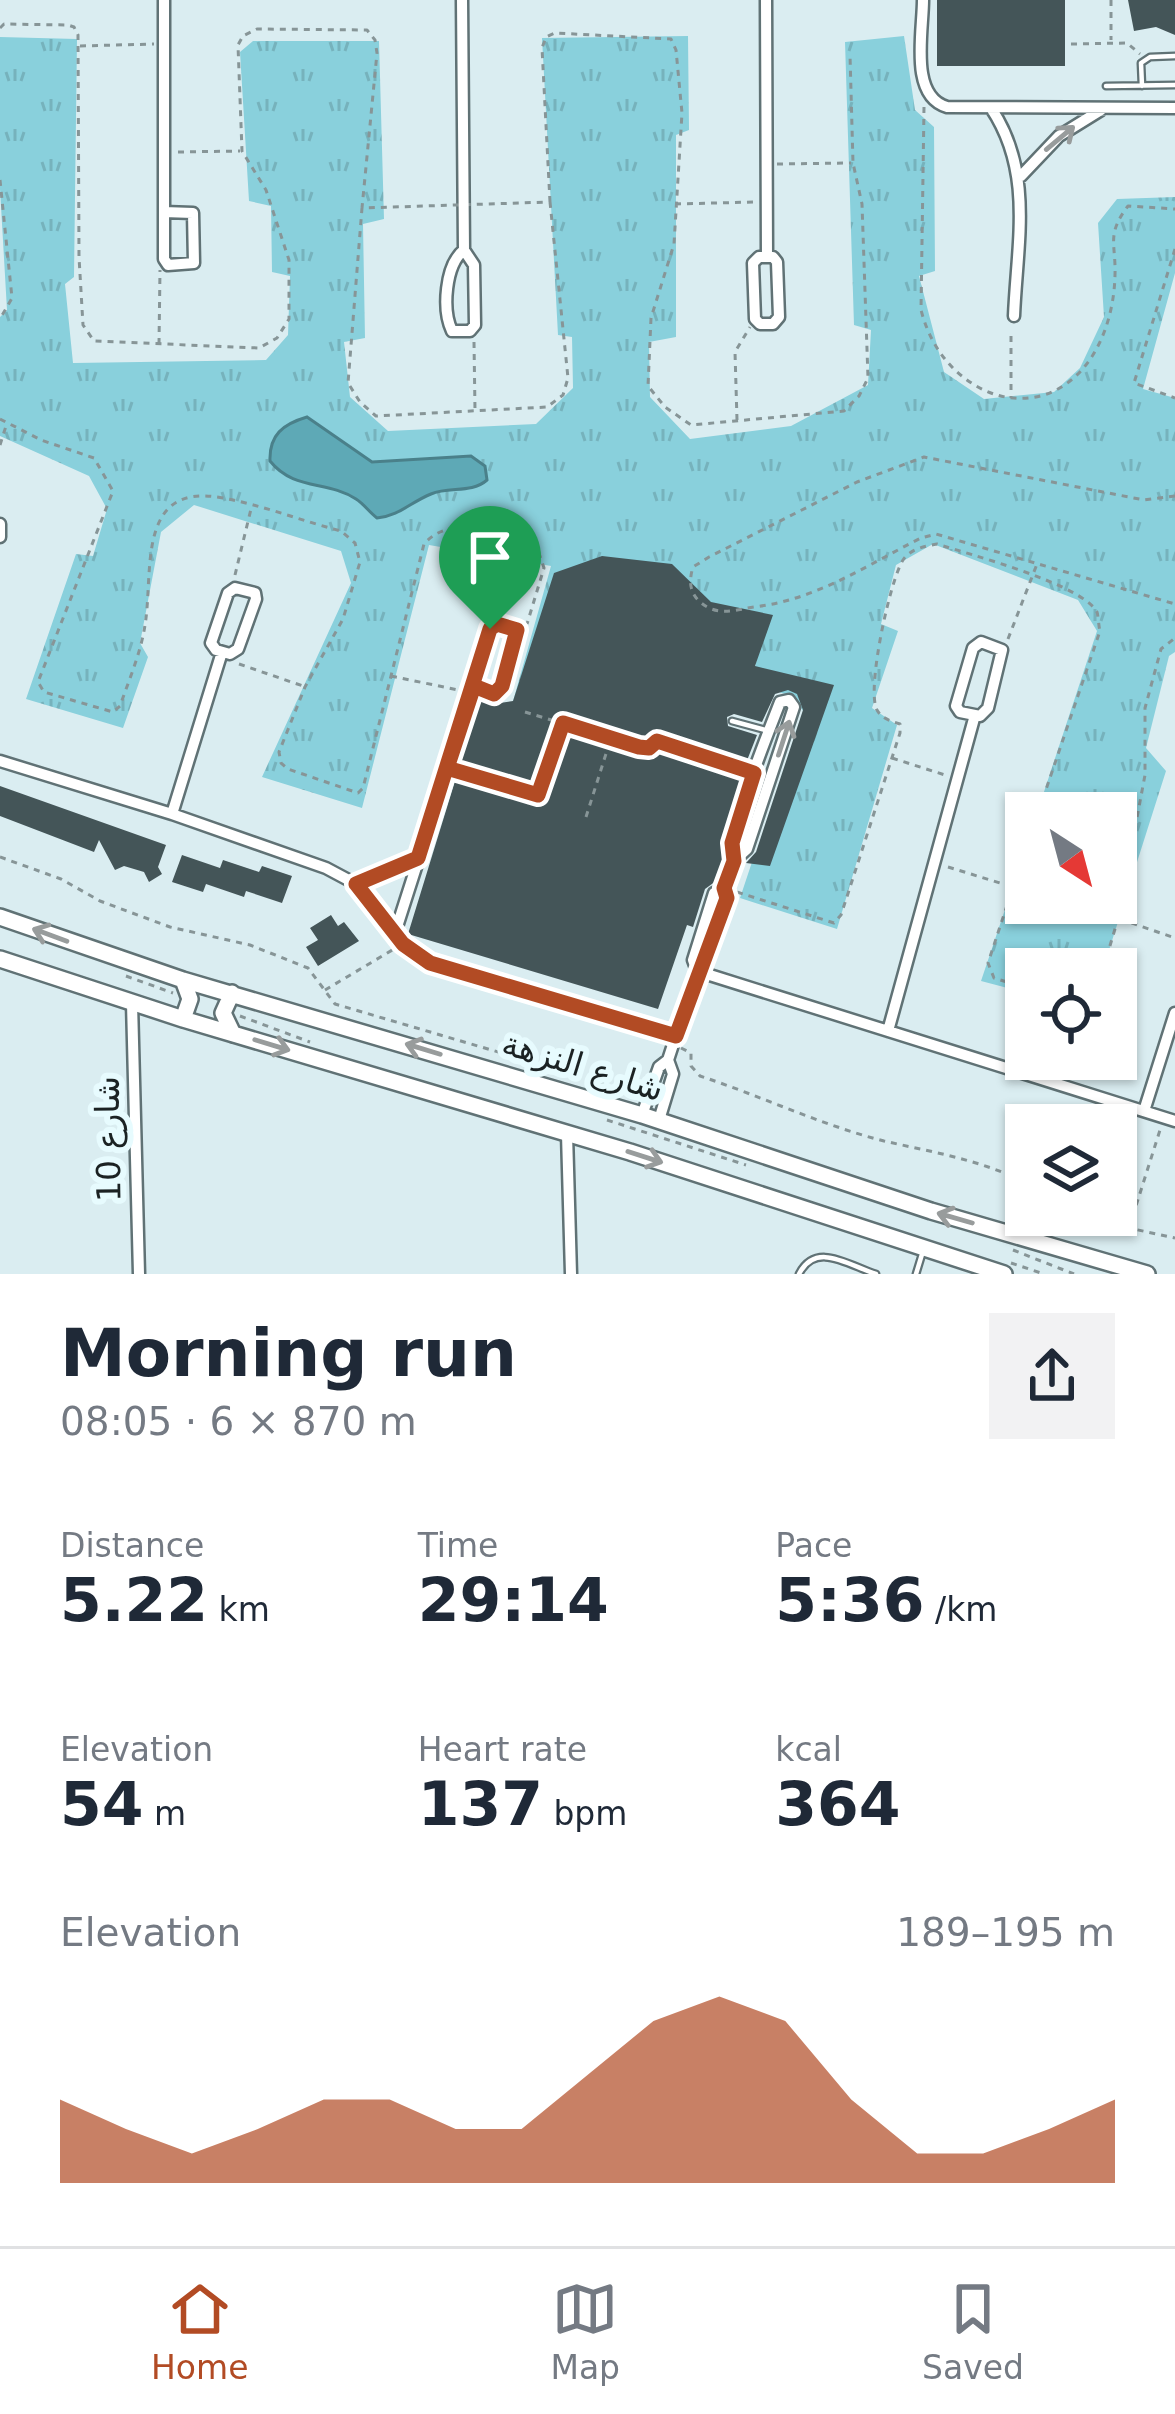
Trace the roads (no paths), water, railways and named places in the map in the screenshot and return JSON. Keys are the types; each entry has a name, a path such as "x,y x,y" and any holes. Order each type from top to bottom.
{"main road":[{"name":"شارع النزهة","path":"0,917 183,980 1148,1274"},
{"name":"شارع النزهة","path":"0,959 183,1019 630,1152 1004,1274"},
{"path":"183,980 190,999 183,1019"},
{"path":"232,993 223,1013 233,1034"}],"street":[{"path":"164,0 164,44 164,152 164,212 164,259 168,266 190,265 195,260 195,216 164,212"},
{"path":"462,0 464,250 475,274 474,328 452,331 448,322 452,263 464,250"},
{"path":"766,0 767,256"},
{"path":"923,0 925,93 934,103 947,107 1175,108"},
{"path":"991,107 1010,140 1021,176 1014,316"},
{"path":"1021,176 1060,136 1105,108"},
{"path":"767,256 777,262 778,317 773,324 758,323 753,263 767,256"},
{"path":"0,524 0,537"},
{"path":"231,589 255,593 238,649 221,654 212,643 231,589"},
{"path":"399,938 418,858 490,629 497,624 514,628 517,634 499,691 472,690"},
{"path":"981,642 999,646 1002,656 988,708 985,714 975,715 960,712 956,706 974,648 981,642"},
{"path":"172,814 221,654"},
{"path":"646,1122 674,1074 668,1060 697,971 693,959 714,893 724,888 734,861 732,843 769,731 780,702 793,703 747,849 734,861"},
{"path":"888,1031 975,715"},
{"path":"0,761 326,868 356,884 399,938 430,963 675,1040"},
{"path":"755,771 772,774"},
{"path":"356,884 418,858"},
{"path":"697,971 1170,1119"},
{"name":"شارع 10","path":"132,1003 139,1274"},
{"path":"1144,1111 1175,1012"},
{"path":"567,1134 571,1274"}],"lane":[{"path":"1142,86 1145,59 1175,56"},
{"path":"1106,86 1175,86"},
{"path":"732,721 769,731"},
{"path":"657,741 755,771"},
{"path":"916,1274 924,1247"},
{"path":"799,1274 807,1260 820,1255 876,1274"}]}
